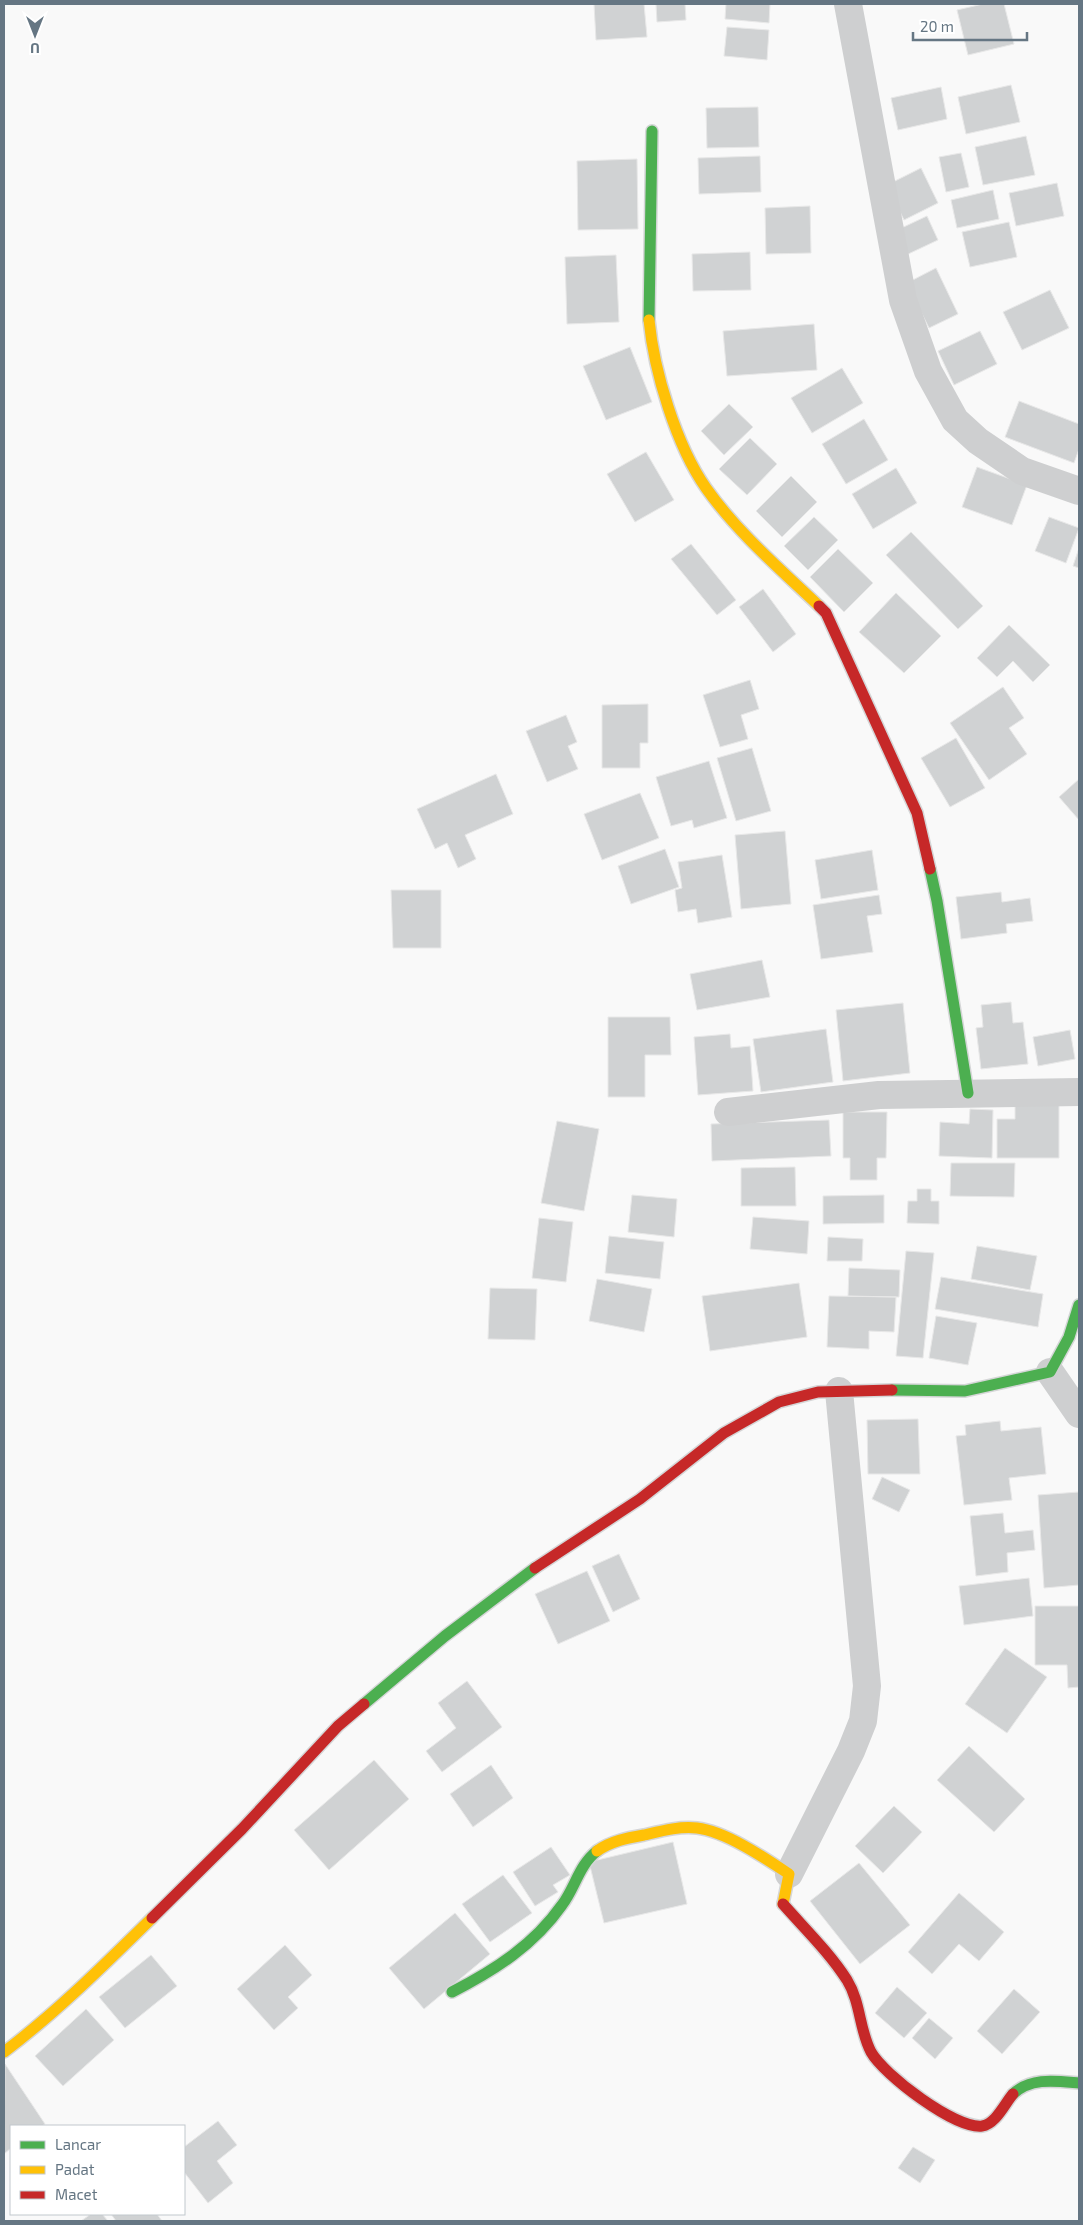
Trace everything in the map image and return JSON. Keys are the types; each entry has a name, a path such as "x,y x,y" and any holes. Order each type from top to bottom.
{"street":[{"path":"848,4 903,300 928,371 955,420 978,441 1022,470 1079,492"},
{"path":"652,131 649,321 656,368 686,453 706,488 746,536 826,613 917,813 937,901 968,1093"},
{"path":"728,1112 879,1095 1079,1092"},
{"path":"4,2052 29,2033 98,1971 242,1829 338,1726 445,1636 524,1576 640,1499 724,1433 779,1402 818,1392 964,1391 1050,1372 1069,1337 1079,1305"},
{"path":"1050,1372 1079,1414"},
{"path":"839,1391 867,1686 863,1721 851,1751 790,1874 782,1902 820,1946 853,1992 861,2011 865,2040 880,2065 913,2093 969,2126 984,2126 994,2119 1014,2092 1026,2085 1079,2083"},
{"path":"452,1992 476,1980 525,1948 549,1923 564,1902 583,1866 599,1849 624,1839 666,1829 704,1829 777,1865 790,1874"}],"building":[{"path":"594,4 644,4 647,37 596,40"},
{"path":"656,4 685,4 686,20 657,22"},
{"path":"726,4 770,4 769,23 725,19"},
{"path":"983,4 1004,4 1014,44 968,55 957,10"},
{"path":"727,27 769,30 767,60 724,56"},
{"path":"1011,85 1020,122 966,134 958,97"},
{"path":"941,87 947,119 898,130 891,98"},
{"path":"758,107 759,147 707,148 706,108"},
{"path":"1026,136 1035,175 983,185 975,147"},
{"path":"961,153 969,187 946,192 939,157"},
{"path":"760,156 761,192 699,194 698,158"},
{"path":"637,159 638,229 578,230 577,161"},
{"path":"921,168 938,203 904,220 887,185"},
{"path":"1057,183 1064,216 1016,226 1009,193"},
{"path":"993,190 999,219 957,228 951,200"},
{"path":"810,206 811,253 766,254 765,208"},
{"path":"927,216 938,240 904,256 893,232"},
{"path":"1009,222 1017,257 970,267 962,232"},
{"path":"750,252 751,290 693,291 692,254"},
{"path":"616,255 619,322 567,324 565,257"},
{"path":"936,268 958,314 929,328 907,283"},
{"path":"1050,290 1069,328 1022,350 1003,312"},
{"path":"814,324 817,370 727,376 723,331"},
{"path":"980,331 997,364 954,385 938,351"},
{"path":"630,347 652,402 606,420 583,366"},
{"path":"842,368 863,403 812,433 791,398"},
{"path":"1019,401 1079,424 1079,449 1074,463 1005,437"},
{"path":"729,404 753,427 724,455 701,431"},
{"path":"864,419 888,460 846,484 822,444"},
{"path":"750,438 777,464 747,495 719,469"},
{"path":"646,452 674,500 635,522 607,474"},
{"path":"977,467 1027,485 1012,525 962,507"},
{"path":"896,468 917,503 873,529 852,494"},
{"path":"791,476 817,502 782,537 756,511"},
{"path":"814,517 838,540 808,570 784,546"},
{"path":"1049,517 1079,528 1066,563 1035,551"},
{"path":"911,532 983,606 958,629 886,555"},
{"path":"691,544 736,600 717,615 671,559"},
{"path":"1079,548 1079,568 1073,566"},
{"path":"838,549 873,583 844,612 810,577"},
{"path":"763,589 796,634 773,652 739,607"},
{"path":"896,593 941,636 904,673 859,632"},
{"path":"1009,625 1050,665 1033,682 1013,661 997,677 977,658"},
{"path":"750,680 759,709 741,715 748,739 720,747 703,695"},
{"path":"1003,687 1024,718 1009,728 1027,754 989,780 950,723"},
{"path":"648,704 648,743 640,743 640,768 602,768 602,705"},
{"path":"566,715 577,742 568,746 578,769 547,782 526,731"},
{"path":"956,738 985,788 950,807 921,758"},
{"path":"752,748 771,811 736,821 717,758"},
{"path":"709,761 727,818 694,828 692,820 671,826 656,777"},
{"path":"496,774 513,814 465,835 476,859 458,868 447,843 435,849 417,809"},
{"path":"1079,779 1079,820 1059,797"},
{"path":"640,793 659,838 602,860 584,814"},
{"path":"785,831 791,904 741,909 735,835"},
{"path":"665,849 679,887 631,904 618,866"},
{"path":"872,850 878,890 821,899 815,860"},
{"path":"722,855 732,917 698,923 696,909 678,912 675,890 682,888 678,862"},
{"path":"391,890 441,890 441,948 393,948"},
{"path":"1001,892 1002,902 1030,898 1033,921 1006,924 1007,933 961,939 956,897"},
{"path":"879,895 882,914 867,916 873,952 821,959 813,905"},
{"path":"762,960 770,997 697,1010 690,974"},
{"path":"1011,1002 1013,1023 1023,1022 1028,1064 981,1069 976,1028 983,1027 981,1005"},
{"path":"903,1003 910,1073 843,1081 836,1010"},
{"path":"608,1017 670,1017 671,1055 645,1055 645,1097 608,1097"},
{"path":"826,1029 833,1082 761,1092 753,1039"},
{"path":"1070,1030 1075,1059 1038,1066 1033,1037"},
{"path":"730,1034 731,1048 750,1046 753,1091 698,1095 694,1037"},
{"path":"1015,1100 1059,1100 1059,1158 997,1158 997,1119 1015,1119"},
{"path":"970,1109 993,1110 992,1158 939,1156 940,1122 969,1124"},
{"path":"843,1112 887,1112 886,1158 877,1158 877,1180 850,1180 850,1158 843,1158"},
{"path":"829,1120 831,1156 712,1161 711,1124"},
{"path":"557,1121 599,1129 584,1211 541,1203"},
{"path":"951,1163 1015,1163 1014,1197 950,1196"},
{"path":"795,1167 796,1206 741,1206 741,1168"},
{"path":"917,1189 931,1189 931,1201 939,1201 939,1224 907,1223 908,1201 917,1201"},
{"path":"632,1195 677,1199 674,1237 628,1232"},
{"path":"884,1195 884,1223 823,1224 823,1196"},
{"path":"753,1217 809,1221 807,1254 750,1249"},
{"path":"539,1218 573,1222 566,1282 532,1278"},
{"path":"609,1236 664,1242 660,1279 605,1273"},
{"path":"828,1237 863,1239 862,1261 827,1261"},
{"path":"977,1246 1037,1256 1030,1290 971,1279"},
{"path":"906,1251 934,1253 923,1358 896,1356"},
{"path":"849,1268 900,1270 899,1297 848,1296"},
{"path":"941,1277 1043,1294 1038,1327 935,1309"},
{"path":"597,1279 652,1289 644,1332 589,1321"},
{"path":"799,1283 807,1337 710,1351 702,1296"},
{"path":"490,1288 537,1289 535,1340 488,1339"},
{"path":"829,1296 896,1297 894,1332 869,1331 869,1349 827,1347"},
{"path":"936,1316 977,1323 968,1365 929,1358"},
{"path":"918,1419 920,1474 868,1474 867,1420"},
{"path":"1000,1421 1001,1431 1041,1427 1046,1474 1009,1478 1012,1500 964,1505 956,1436 966,1435 965,1425"},
{"path":"882,1477 910,1490 899,1512 872,1499"},
{"path":"1079,1492 1079,1585 1044,1588 1038,1495"},
{"path":"1003,1513 1005,1533 1033,1530 1035,1550 1007,1553 1008,1572 976,1576 970,1516"},
{"path":"619,1554 640,1599 613,1612 592,1566"},
{"path":"587,1571 610,1621 558,1644 535,1594"},
{"path":"1029,1578 1033,1616 964,1625 959,1586"},
{"path":"1035,1606 1079,1606 1079,1687 1068,1688 1067,1665 1035,1665"},
{"path":"1005,1648 1047,1677 1007,1733 965,1704"},
{"path":"467,1681 502,1727 442,1772 426,1751 456,1728 438,1703"},
{"path":"969,1746 1025,1799 994,1832 937,1780"},
{"path":"374,1760 409,1799 329,1870 294,1830"},
{"path":"491,1765 513,1798 473,1827 450,1794"},
{"path":"894,1806 922,1832 883,1873 855,1846"},
{"path":"673,1842 687,1904 604,1923 589,1862"},
{"path":"551,1847 570,1875 553,1885 558,1892 535,1906 513,1872"},
{"path":"859,1863 910,1925 860,1964 810,1901"},
{"path":"503,1875 532,1913 490,1942 462,1904"},
{"path":"959,1893 1004,1932 979,1961 959,1944 932,1974 908,1952"},
{"path":"455,1913 490,1954 424,2009 389,1968"},
{"path":"285,1945 312,1975 288,1997 298,2008 274,2030 237,1989"},
{"path":"151,1955 177,1986 125,2028 99,1997"},
{"path":"897,1987 927,2013 904,2038 875,2013"},
{"path":"1014,1989 1040,2012 1002,2054 977,2031"},
{"path":"86,2009 114,2040 63,2086 35,2056"},
{"path":"929,2018 953,2038 935,2059 912,2038"},
{"path":"5,2064 45,2124 10,2125 10,2149 4,2154"},
{"path":"218,2121 237,2145 217,2161 233,2183 208,2203 185,2173 185,2146"},
{"path":"913,2147 935,2160 920,2183 898,2168"},
{"path":"90,2215 103,2215 108,2221 81,2221"},
{"path":"112,2215 158,2215 162,2221 116,2221"}],"traffic: fast":[{"path":"649,320 652,131"},
{"path":"930,869 937,901 968,1093"},
{"path":"892,1390 965,1391 1050,1372 1069,1337 1079,1305"},
{"path":"364,1704 445,1636 535,1568"},
{"path":"452,1992 483,1975 513,1955 539,1932 562,1905 581,1870 597,1851"},
{"path":"1013,2094 1028,2085 1044,2081 1079,2083"}],"traffic: slow":[{"path":"649,320 656,362 668,407 695,471 731,520 819,606"},
{"path":"597,1851 619,1840 670,1829 697,1828 708,1830 744,1846 789,1874 783,1904"},
{"path":"4,2052 24,2037 98,1971 152,1918"}],"traffic: jam":[{"path":"819,606 826,613 917,813 930,869"},
{"path":"535,1568 640,1499 724,1433 779,1402 818,1392 892,1390"},
{"path":"152,1918 242,1829 338,1726 364,1704"},
{"path":"783,1904 825,1950 847,1980 852,1989 864,2034 871,2052 890,2074 938,2110 970,2125 982,2126 992,2121 1013,2094"}]}
